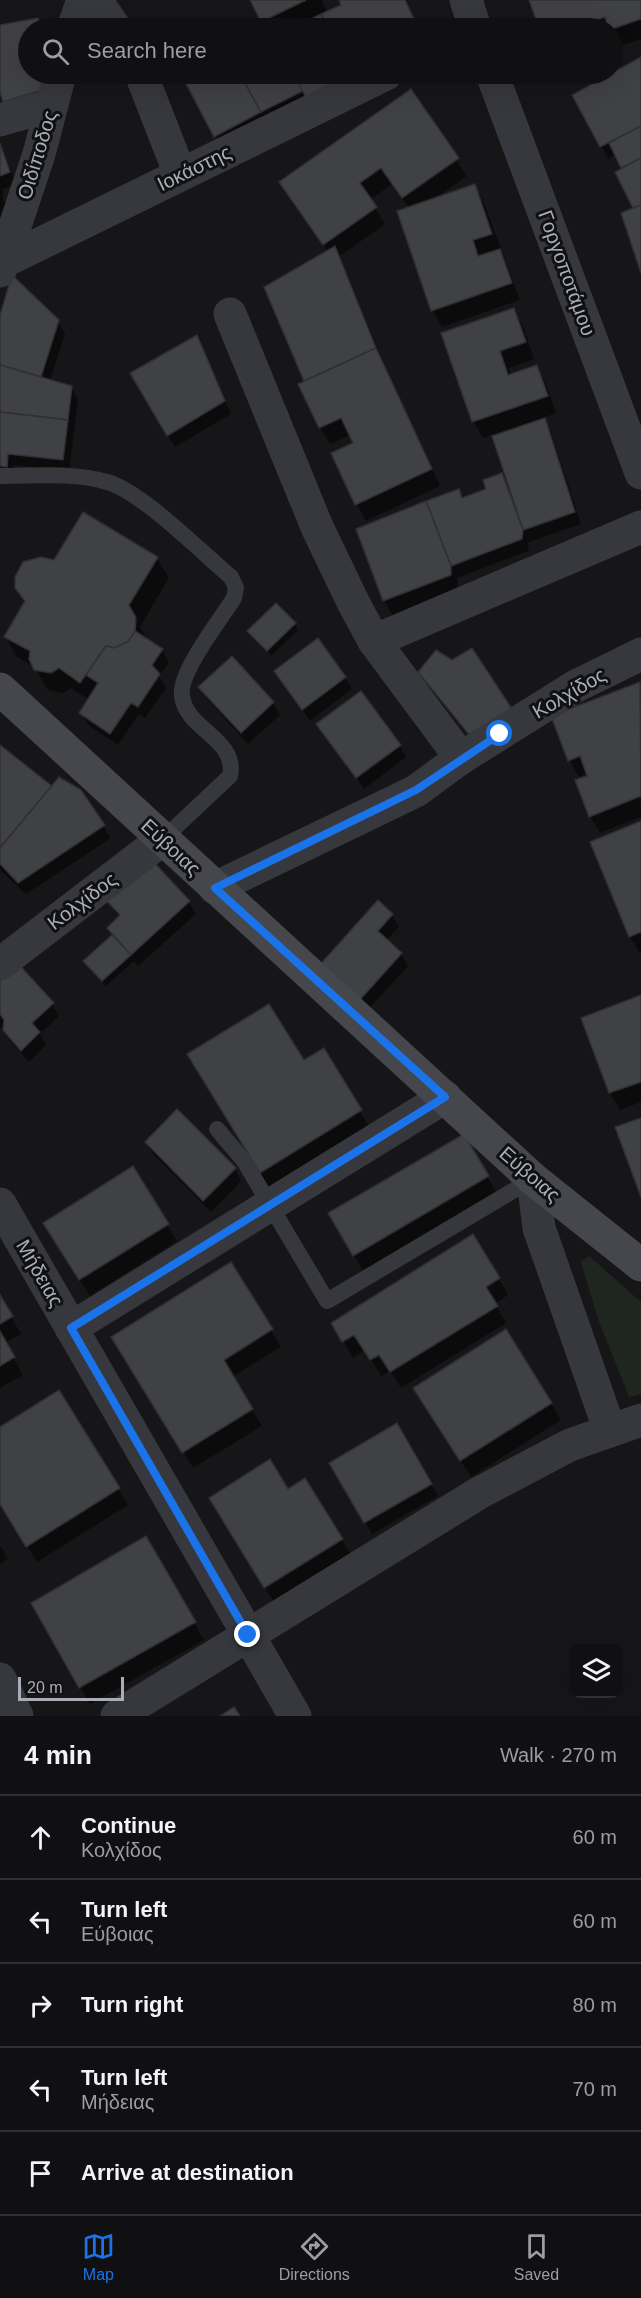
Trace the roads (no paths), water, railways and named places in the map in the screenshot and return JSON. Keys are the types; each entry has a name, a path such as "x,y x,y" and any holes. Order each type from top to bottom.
{"main road":[{"name":"Εύβοιας","path":"0,689 533,1179 641,1265"}],"street":[{"path":"77,18 83,0"},
{"path":"96,0 108,18"},
{"path":"466,0 472,18"},
{"name":"Οιδίποδος","path":"1,266 39,154 57,84"},
{"path":"145,84 180,174"},
{"name":"Ιοκάστης","path":"1,266 180,174 365,84"},
{"name":"Γοργοποτάμου","path":"496,84 641,474"},
{"path":"0,120 52,105"},
{"path":"230,314 317,527 374,641 461,758"},
{"path":"374,641 641,527"},
{"name":"Κολχίδος","path":"215,888 416,790 461,758 576,686 641,654"},
{"name":"Κολχίδος","path":"0,964 163,839"},
{"path":"71,1328 445,1097"},
{"path":"533,1179 539,1227 610,1431"},
{"name":"Μήδειας","path":"0,1204 295,1716"},
{"path":"117,1716 479,1493 552,1453 641,1420"},
{"path":"0,1679 18,1716"}],"lane":[{"path":"0,476 75,477 107,482 130,491 231,577 237,588 234,598 190,668 182,696 187,710 229,754 232,766 230,776 163,839"},
{"path":"217,1129 244,1161 327,1301 533,1179"}]}
